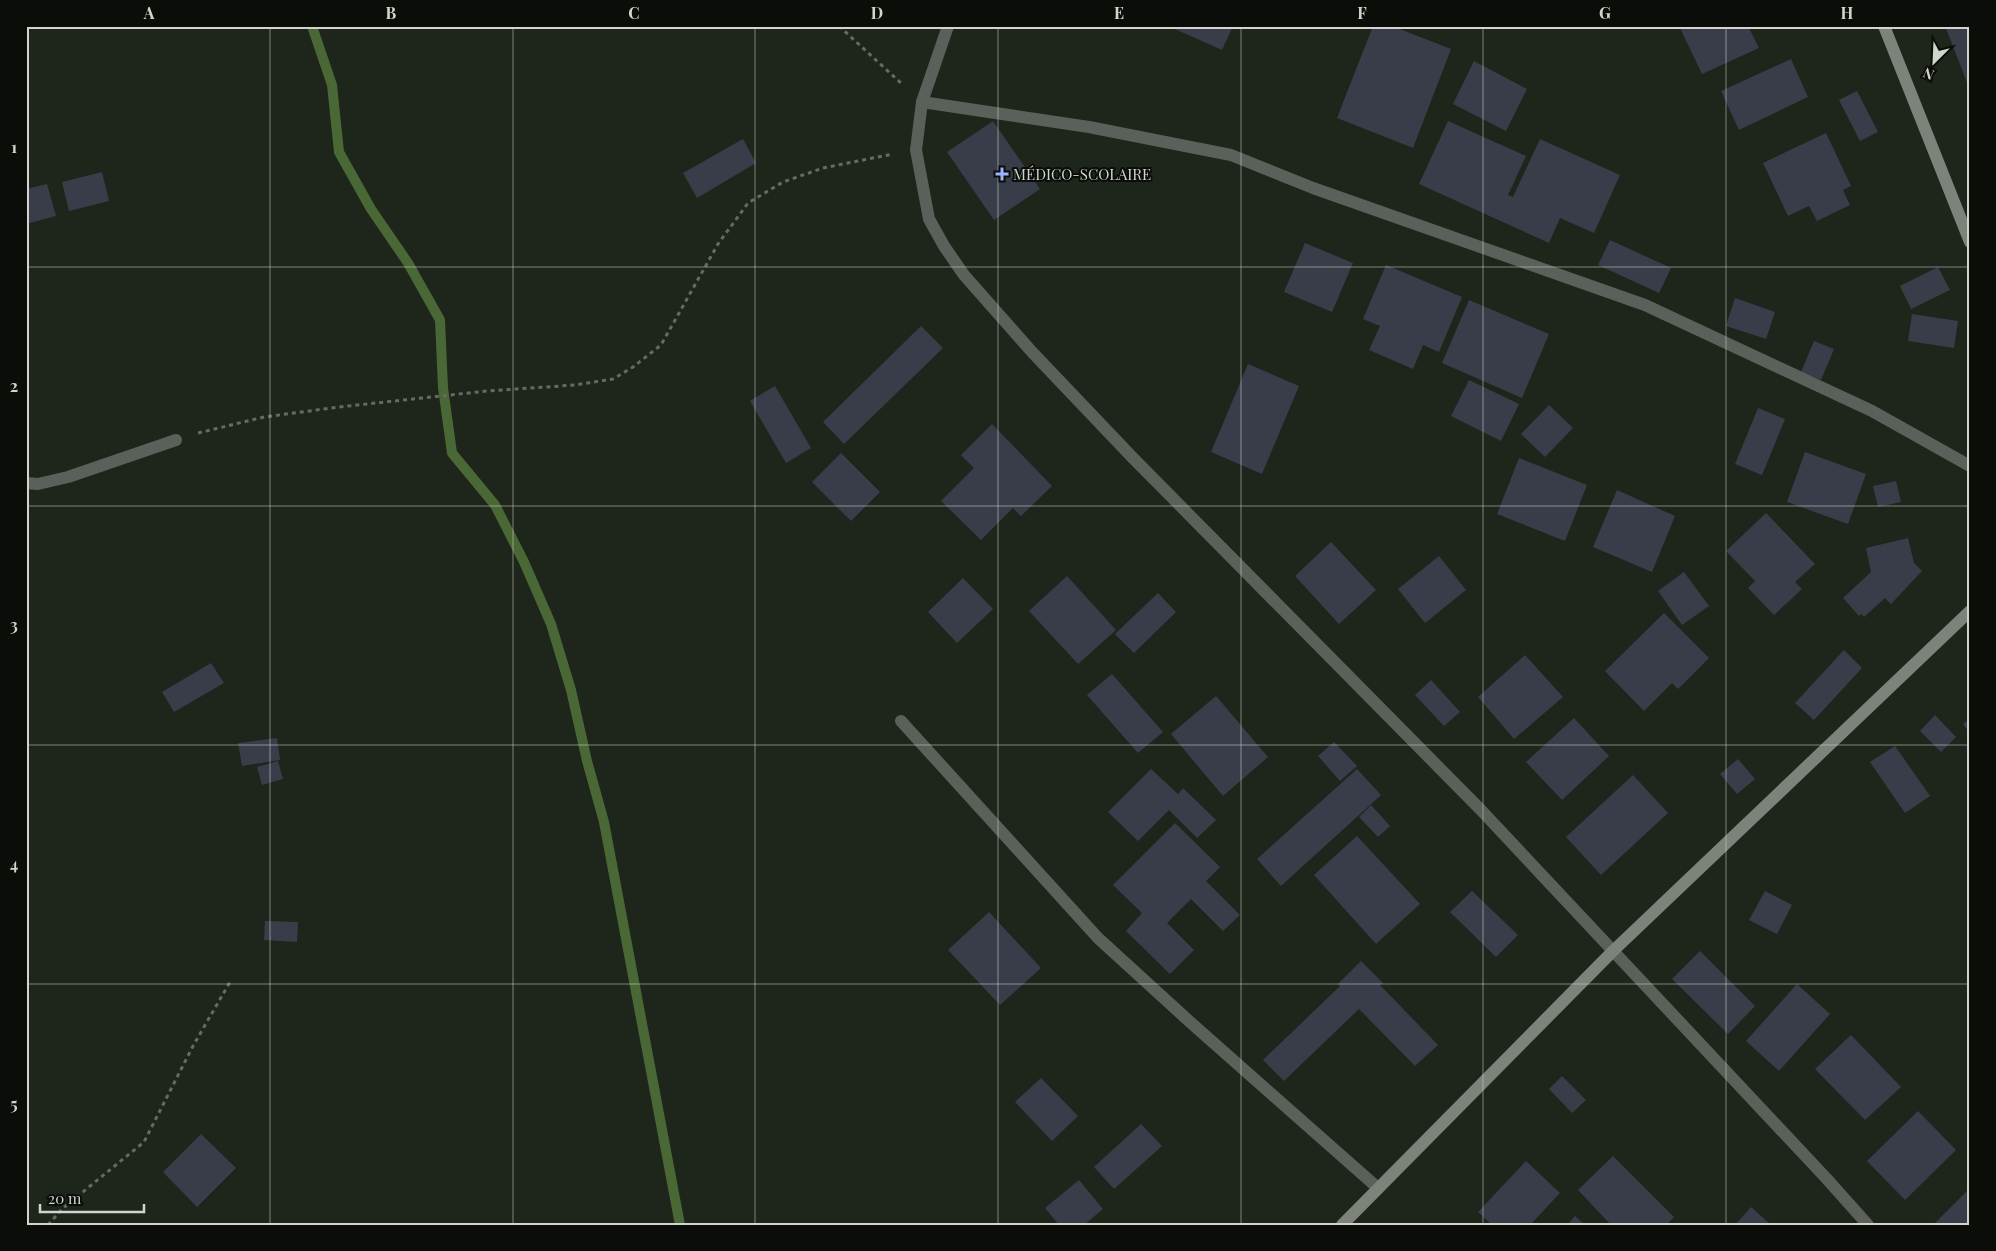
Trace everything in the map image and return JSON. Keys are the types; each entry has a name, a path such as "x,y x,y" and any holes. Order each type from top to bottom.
{"street":[{"path":"948,26 922,102 916,150 929,218 944,246 964,275 1032,352 1126,450 1480,809 1820,1171 1868,1225"},
{"path":"1884,26 1970,242"},
{"path":"922,102 1089,127 1231,156 1313,188 1645,305 1872,410 1970,466"},
{"path":"26,483 38,484 68,478 176,440"},
{"path":"1342,1225 1613,951 1970,611"},
{"path":"901,721 1098,938 1378,1188"}],"path":[{"path":"839,26 922,102"},
{"path":"176,440 264,417 477,392 575,385 613,379 633,367 661,345 718,244 748,203 783,182 823,168 916,150"},
{"path":"48,1225 62,1209 144,1142 193,1046 230,982"}],"building":[{"path":"1168,26 1233,26 1222,50"},
{"path":"1373,26 1392,26 1451,49 1413,148 1337,118"},
{"path":"1679,26 1748,26 1759,48 1702,74"},
{"path":"1945,26 1970,26 1970,90"},
{"path":"1791,59 1808,97 1739,130 1721,91"},
{"path":"1474,61 1527,89 1506,131 1453,104"},
{"path":"1857,91 1878,132 1860,141 1839,100"},
{"path":"993,121 1040,189 994,220 947,152"},
{"path":"1448,121 1526,156 1508,195 1513,197 1540,139 1620,175 1594,233 1560,218 1549,243 1419,184"},
{"path":"1826,133 1851,186 1843,190 1850,205 1817,221 1809,206 1788,216 1763,163"},
{"path":"743,139 756,163 697,198 683,173"},
{"path":"102,172 109,201 69,211 62,182"},
{"path":"47,184 56,216 26,224 26,189"},
{"path":"1610,240 1671,268 1659,293 1598,265"},
{"path":"1305,243 1353,263 1332,312 1284,292"},
{"path":"1386,265 1462,297 1439,352 1423,345 1413,369 1369,350 1380,326 1363,319"},
{"path":"1938,267 1950,290 1911,309 1900,286"},
{"path":"1735,298 1775,312 1766,339 1726,326"},
{"path":"1469,300 1549,334 1522,398 1442,363"},
{"path":"1912,314 1958,321 1954,348 1908,341"},
{"path":"921,326 943,348 844,444 823,422"},
{"path":"1814,341 1834,349 1821,380 1801,372"},
{"path":"1248,364 1299,386 1262,474 1211,452"},
{"path":"1469,380 1519,404 1501,441 1451,416"},
{"path":"775,386 811,448 786,463 750,401"},
{"path":"1549,405 1573,428 1545,457 1521,434"},
{"path":"1758,408 1785,419 1762,475 1735,464"},
{"path":"992,424 1052,486 1021,516 1013,508 981,540 941,501 974,468 961,455"},
{"path":"1805,452 1866,474 1848,524 1787,502"},
{"path":"841,453 880,492 851,521 812,482"},
{"path":"1519,458 1587,485 1565,541 1497,514"},
{"path":"1896,481 1901,502 1878,507 1873,486"},
{"path":"1617,490 1675,516 1652,572 1593,547"},
{"path":"1766,513 1815,564 1795,582 1802,589 1774,615 1748,588 1755,581 1726,551"},
{"path":"1908,538 1914,563 1922,571 1891,604 1885,598 1864,617 1861,614 1859,616 1843,598 1871,572 1866,548"},
{"path":"1331,542 1376,590 1339,624 1295,576"},
{"path":"1439,556 1466,590 1425,623 1398,589"},
{"path":"1684,572 1709,606 1682,625 1658,591"},
{"path":"1067,576 1116,630 1078,664 1029,611"},
{"path":"963,578 993,609 957,643 928,612"},
{"path":"1158,593 1176,612 1134,653 1115,634"},
{"path":"1664,613 1709,658 1678,689 1672,683 1644,711 1605,671"},
{"path":"1844,650 1862,668 1814,720 1795,703"},
{"path":"1525,655 1563,697 1514,739 1478,697"},
{"path":"211,663 224,683 174,712 162,692"},
{"path":"1112,674 1163,732 1138,753 1087,695"},
{"path":"1431,680 1460,712 1444,726 1415,695"},
{"path":"1216,696 1268,757 1223,796 1171,734"},
{"path":"1935,715 1956,737 1941,752 1920,731"},
{"path":"1574,718 1609,756 1562,800 1526,762"},
{"path":"1970,719 1970,733 1963,724"},
{"path":"277,738 280,760 242,766 238,743"},
{"path":"1334,742 1357,766 1340,781 1318,756"},
{"path":"1895,746 1930,796 1905,813 1870,762"},
{"path":"1738,759 1755,779 1737,794 1720,774"},
{"path":"278,761 283,779 262,785 257,767"},
{"path":"1151,769 1178,794 1183,788 1216,820 1197,838 1169,810 1138,841 1108,812"},
{"path":"1357,769 1381,795 1281,886 1257,859"},
{"path":"1633,775 1668,813 1601,875 1566,837"},
{"path":"1371,805 1390,826 1378,837 1359,817"},
{"path":"1175,823 1220,867 1206,881 1240,915 1223,931 1191,899 1167,923 1194,950 1170,974 1126,931 1142,913 1113,885"},
{"path":"1357,836 1420,904 1376,944 1314,875"},
{"path":"1472,891 1518,935 1496,957 1450,912"},
{"path":"1765,891 1792,905 1777,934 1749,920"},
{"path":"989,912 1041,968 1000,1005 948,950"},
{"path":"265,921 298,922 297,942 264,940"},
{"path":"1700,951 1755,1006 1728,1034 1672,979"},
{"path":"1361,961 1383,983 1380,985 1438,1045 1415,1066 1359,1009 1284,1081 1263,1060 1340,986 1338,984"},
{"path":"1797,984 1830,1014 1779,1071 1746,1041"},
{"path":"1851,1035 1901,1087 1865,1120 1815,1069"},
{"path":"1562,1076 1586,1100 1572,1113 1549,1089"},
{"path":"1041,1078 1078,1116 1052,1141 1015,1102"},
{"path":"1918,1111 1956,1150 1905,1200 1867,1161"},
{"path":"1141,1124 1162,1146 1114,1189 1094,1167"},
{"path":"201,1134 236,1168 197,1207 163,1172"},
{"path":"1613,1156 1674,1217 1666,1225 1611,1225 1578,1190"},
{"path":"1526,1161 1560,1193 1530,1225 1492,1225 1478,1212"},
{"path":"1079,1180 1103,1209 1084,1225 1059,1225 1045,1208"},
{"path":"1970,1188 1970,1225 1933,1225"},
{"path":"1751,1207 1771,1225 1735,1225"},
{"path":"1575,1216 1585,1225 1567,1225"}],"waterway":[{"path":"312,26 332,85 339,152 371,209 408,263 440,320 443,388 452,453 495,505 524,562 551,624 571,690 587,761 604,822 680,1225"}],"place":[{"name":"MÉDICO-SCOLAIRE","path":"1002,174"}]}
